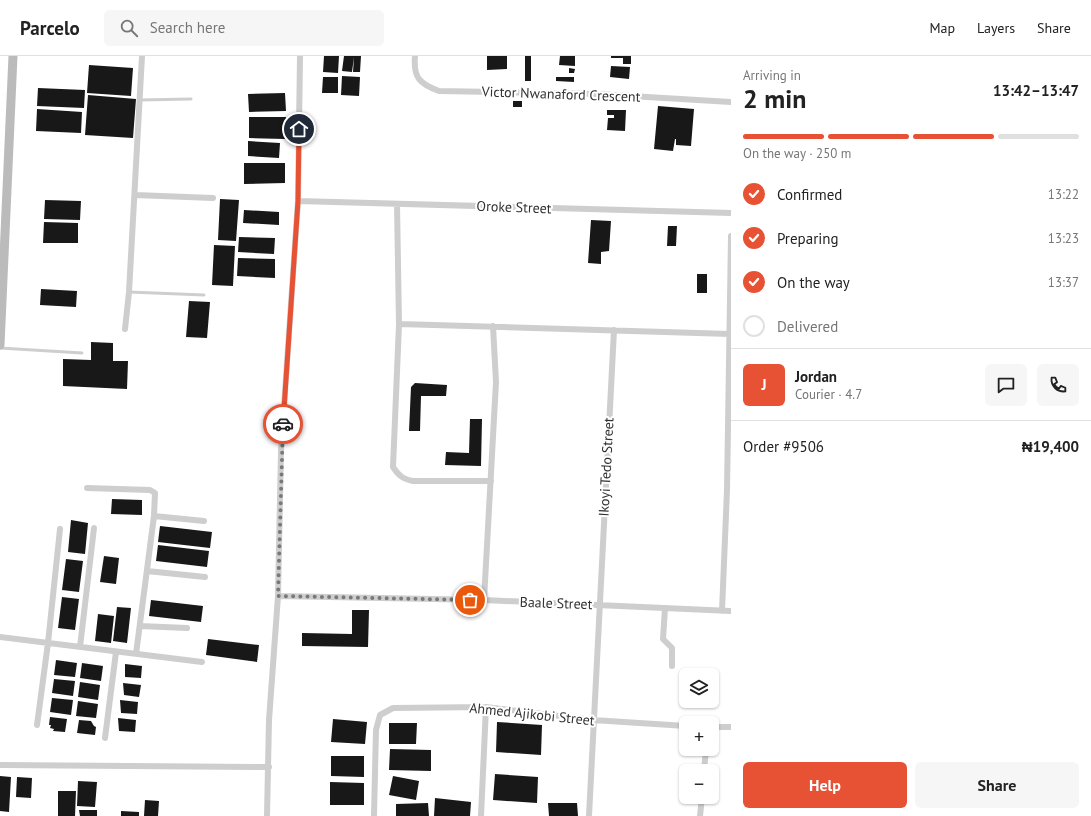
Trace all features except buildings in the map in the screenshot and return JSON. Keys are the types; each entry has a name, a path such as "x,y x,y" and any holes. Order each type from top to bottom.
{"main road":[{"path":"0,345 3,220 13,56"}],"street":[{"path":"126,329 130,292 142,56"},
{"path":"268,816 270,720 278,596 281,451 298,201 300,56"},
{"name":"Victor Nwanaford Crescent","path":"415,56 417,75 424,85 439,91 597,94 731,102"},
{"path":"135,195 213,198"},
{"name":"Oroke Street","path":"298,201 731,213"},
{"path":"397,204 399,324 393,466 399,476 413,481 491,481"},
{"path":"722,611 729,490 731,236"},
{"path":"399,324 730,334"},
{"path":"484,600 496,382 493,326"},
{"name":"Ikoyi Tedo Street","path":"589,816 614,330"},
{"path":"87,488 150,490 155,493 154,516 136,654"},
{"path":"154,516 204,521"},
{"path":"80,647 94,528"},
{"path":"37,726 48,644 60,529"},
{"path":"147,571 205,576"},
{"name":"Baale Street","path":"278,596 599,604 731,612"},
{"path":"665,608 663,639 672,648 672,666"},
{"path":"140,626 187,628"},
{"path":"0,638 202,662"},
{"path":"105,738 116,652"},
{"name":"Ahmed Ajikobi Street","path":"374,816 376,730 380,715 393,708 438,706 486,707 593,720 679,726"},
{"path":"481,816 486,707"},
{"path":"719,727 731,727"},
{"path":"0,765 269,767"},
{"path":"700,816 701,804"}],"lane":[{"path":"139,100 191,99"},
{"path":"130,292 204,295"},
{"path":"0,348 82,353"}],"way so far":[{"path":"283,424 281,451 278,596 470,600"}],"route":[{"path":"283,424 298,201 299,129"}]}
